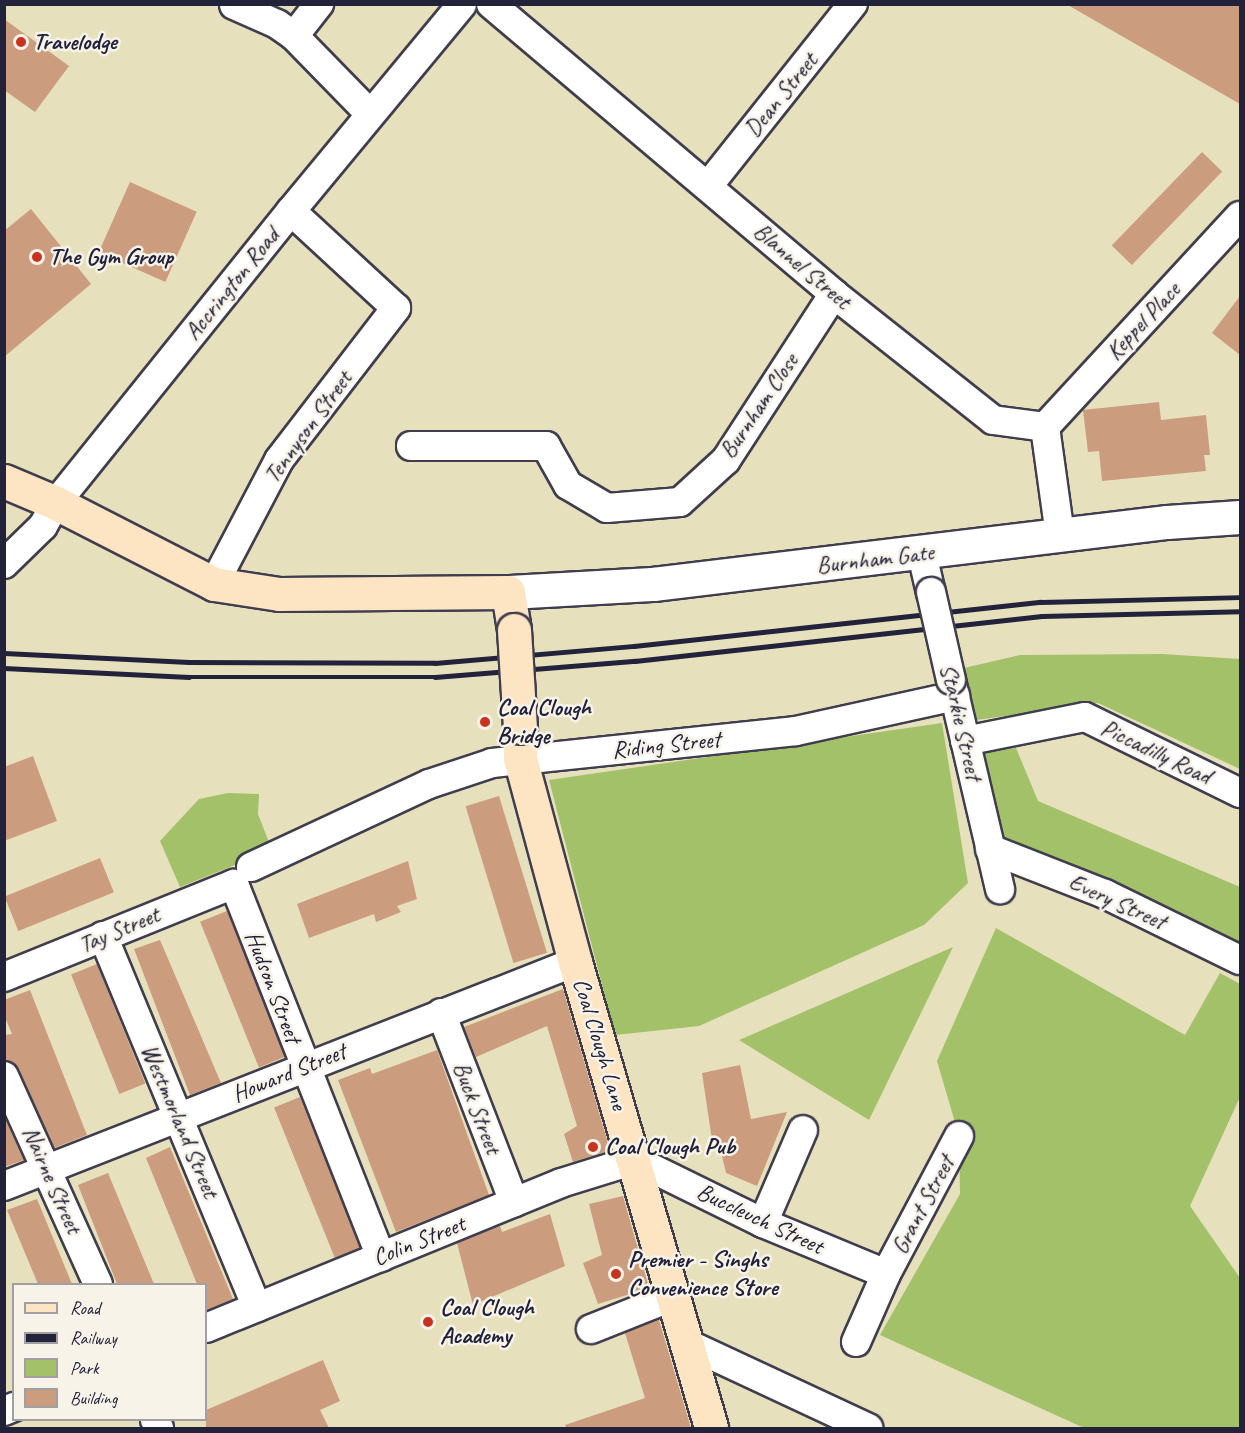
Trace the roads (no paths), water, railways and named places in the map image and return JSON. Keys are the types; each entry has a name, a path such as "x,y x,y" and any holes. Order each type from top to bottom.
{"main road":[{"path":"4,481 56,503 214,584 279,594 508,592"},
{"name":"Coal Clough Lane","path":"508,592 514,630 520,743 575,962 635,1160 711,1428"}],"street":[{"path":"294,36 319,4"},
{"name":"Accrington Road","path":"4,564 43,526 56,503 291,211 462,4"},
{"name":"Blannel Street","path":"491,4 834,294 993,420 1045,427"},
{"name":"Dean Street","path":"708,186 854,4"},
{"path":"234,5 277,24 294,36 370,114"},
{"name":"Tennyson Street","path":"214,584 279,460 396,308 291,211"},
{"name":"Keppel Place","path":"1045,427 1240,216"},
{"name":"Burnham Close","path":"411,446 546,446 568,485 607,508 680,502 726,460 834,294"},
{"path":"1045,427 1060,535"},
{"name":"Burnham Gate","path":"508,592 654,584 922,554 1060,535 1240,517"},
{"name":"Starkie Street","path":"922,554 1000,889"},
{"name":"Riding Street","path":"242,876 429,784 520,743 796,731 953,688"},
{"name":"Piccadilly Road","path":"965,741 1085,717 1240,794"},
{"name":"Every Street","path":"990,849 1105,894 1240,960"},
{"name":"Tay Street","path":"4,976 242,876"},
{"name":"Hudson Street","path":"242,876 304,1067 381,1257"},
{"name":"Westmorland Street","path":"102,936 257,1307"},
{"name":"Howard Street","path":"4,1186 575,962"},
{"name":"Buck Street","path":"441,1013 514,1202"},
{"name":"Nairne Street","path":"4,1076 49,1168 98,1283"},
{"path":"763,1223 803,1130"},
{"name":"Grant Street","path":"856,1342 886,1274 959,1136"},
{"name":"Colin Street","path":"207,1328 514,1202 635,1160"},
{"name":"Buccleuch Street","path":"635,1160 763,1223 886,1274"},
{"path":"591,1329 674,1296"},
{"path":"688,1344 868,1428"}],"railway":[{"path":"4,653 189,662 435,663 634,646 1041,602 1240,597"},
{"path":"4,668 189,677 435,677 635,661 1042,616 1240,611"}],"place":[{"name":"Travelodge","path":"21,42"},
{"name":"The Gym Group","path":"37,257"},
{"name":"Coal Clough Bridge","path":"485,722"},
{"name":"Coal Clough Pub","path":"593,1147"},
{"name":"Premier - Singhs Convenience Store","path":"616,1274"},
{"name":"Coal Clough Academy","path":"428,1322"}]}
